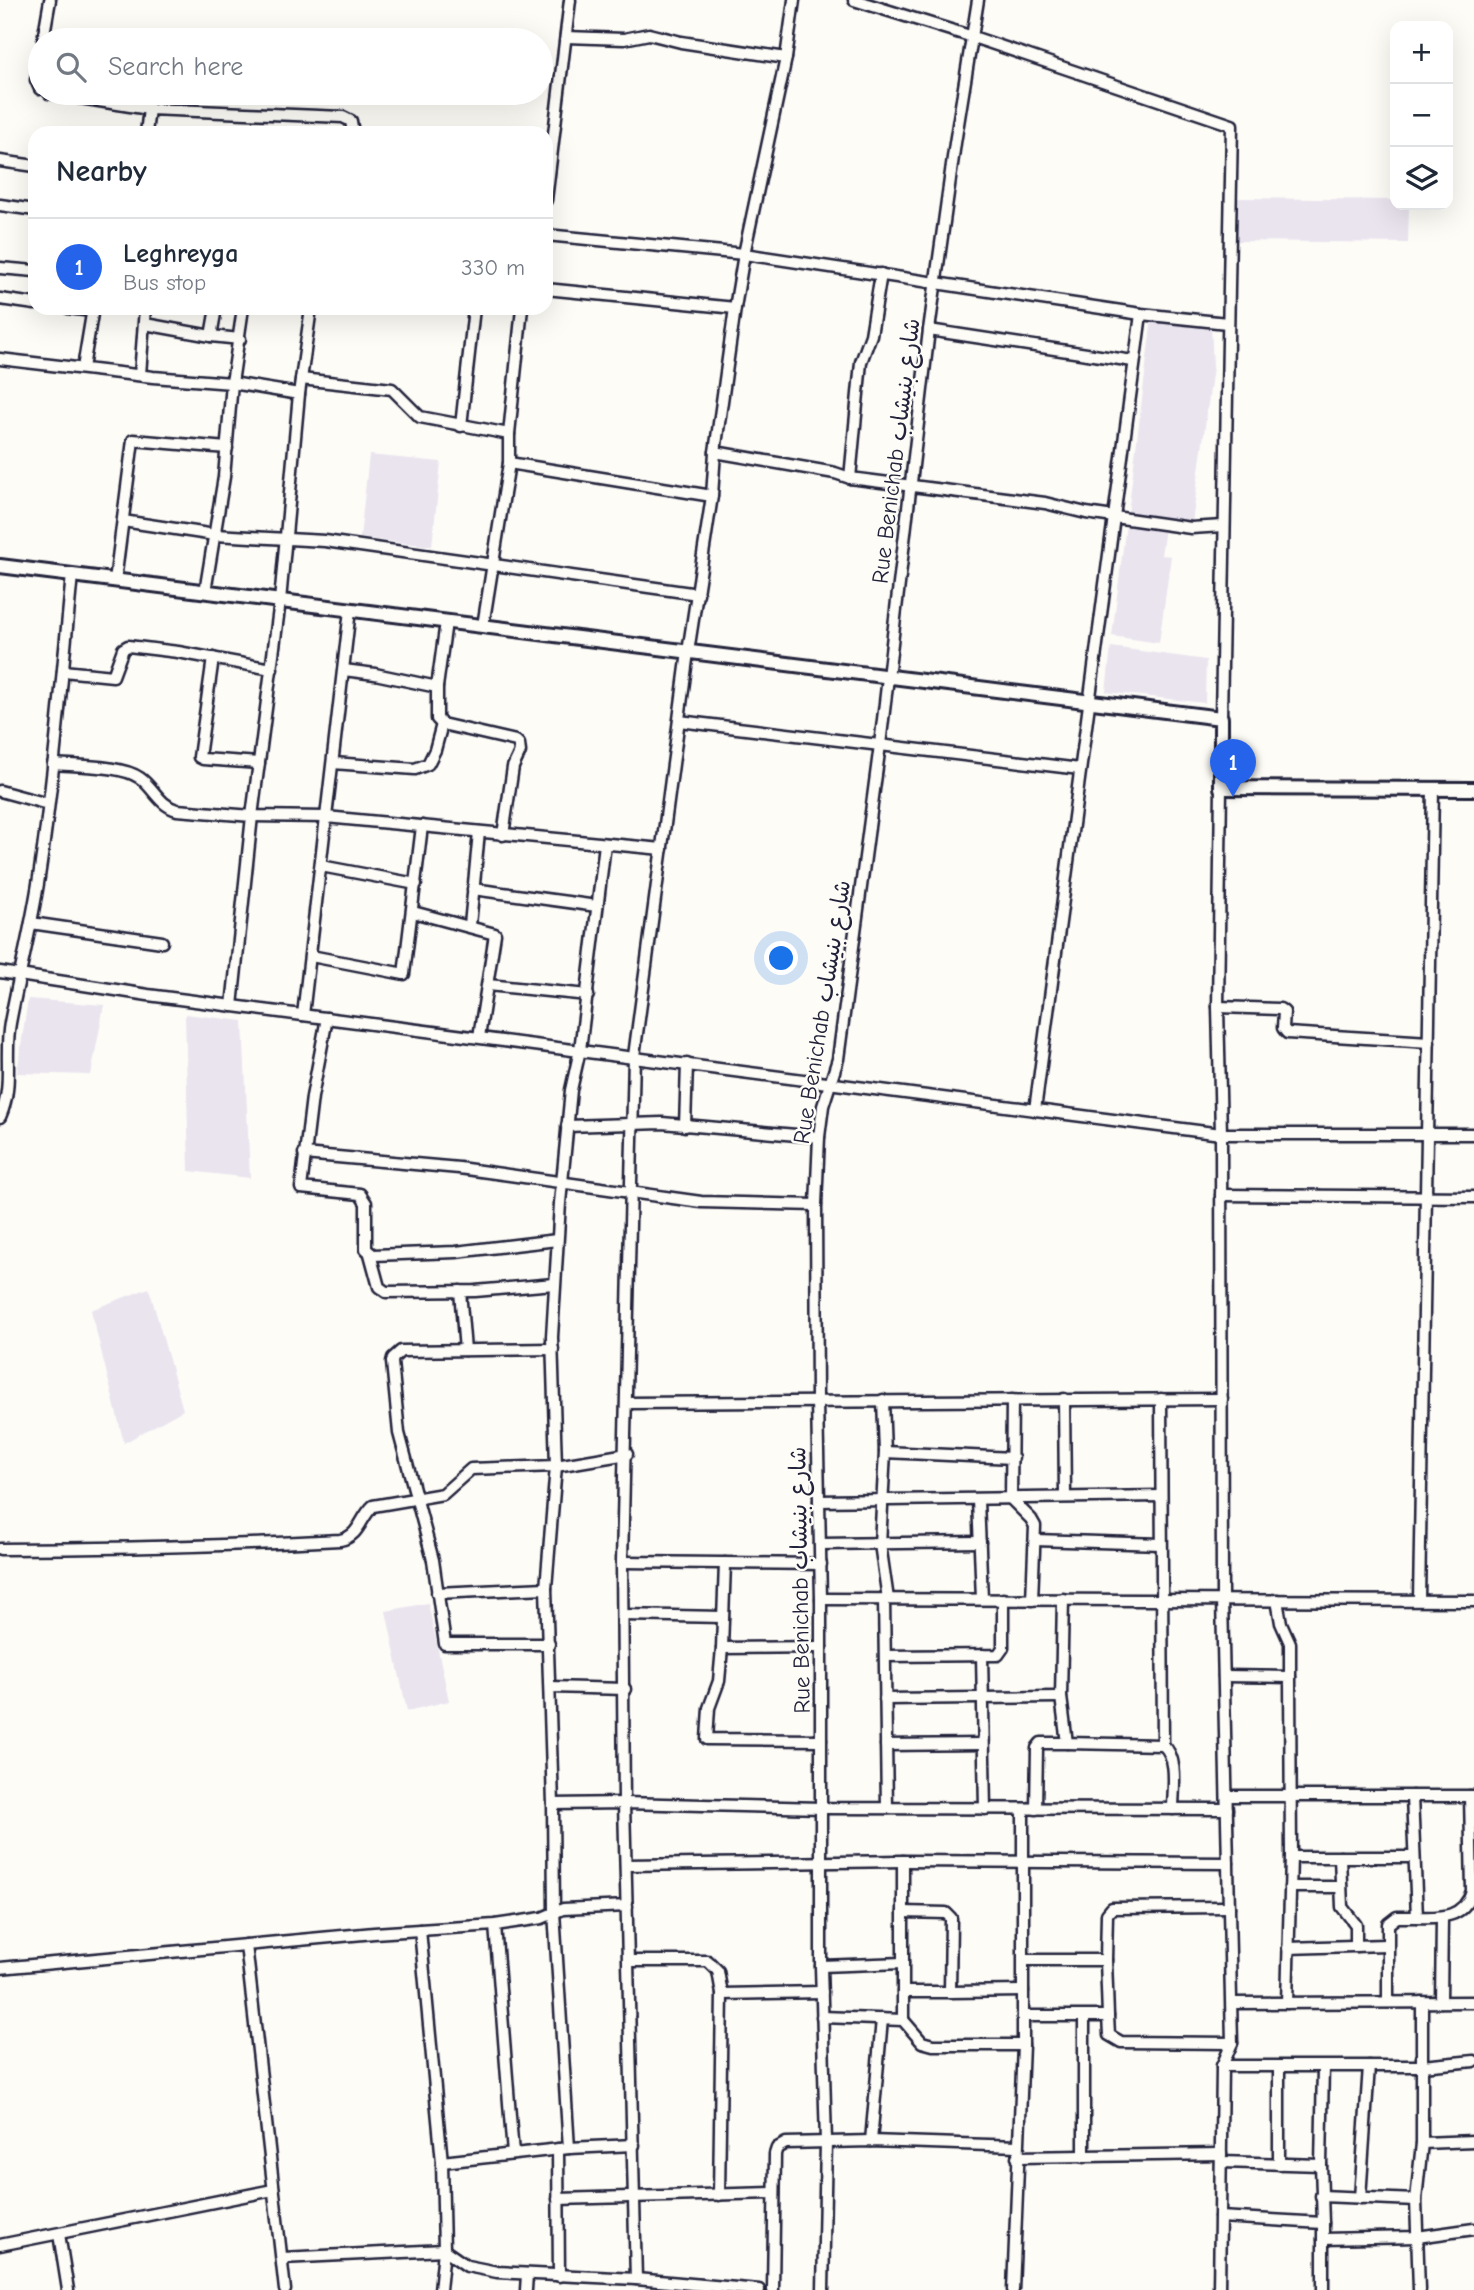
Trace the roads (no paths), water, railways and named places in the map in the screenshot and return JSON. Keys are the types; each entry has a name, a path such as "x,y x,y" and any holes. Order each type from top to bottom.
{"street":[{"path":"45,28 50,0"},
{"path":"553,143 570,0"},
{"path":"629,2283 634,2145 626,1906 622,1562 627,1454 634,1056 688,652 712,496 715,452 735,308 786,58 794,0"},
{"path":"854,0 973,37 1232,125 1223,526 1218,1007 1221,1134 1222,1600 1232,2043 1222,2066 1219,2290"},
{"name":"Rue Benichab شارع بنيشاب","path":"823,2290 826,2142 821,1966 821,1564 817,1401 816,1205 819,1137 822,1106 838,1059 880,745 929,330 978,0"},
{"path":"566,37 624,39 640,34 659,34 681,42 786,58"},
{"path":"124,105 149,109 343,117 351,121 352,126"},
{"path":"147,126 149,109"},
{"path":"0,161 28,165"},
{"path":"0,205 28,209"},
{"path":"553,236 744,254 1141,314 1227,323"},
{"path":"0,268 28,270"},
{"path":"850,478 861,362 870,335 881,274"},
{"path":"553,290 735,308"},
{"path":"0,299 28,303"},
{"path":"1035,1110 1141,314"},
{"path":"83,368 91,315"},
{"path":"139,375 145,315"},
{"path":"211,336 215,315"},
{"path":"205,592 227,448 232,383 242,315"},
{"path":"232,1006 252,816 281,601 284,539 310,315"},
{"path":"461,426 473,315"},
{"path":"483,626 509,463 509,434 521,315"},
{"path":"145,324 240,339"},
{"path":"929,330 1133,361"},
{"path":"0,359 232,383 299,394"},
{"path":"301,379 392,389 420,417 509,434"},
{"path":"115,581 133,440 227,448"},
{"path":"715,452 850,478 1045,503 1086,513 1191,528 1223,526"},
{"path":"509,463 712,496"},
{"path":"123,521 215,535 325,541 698,594"},
{"path":"0,566 1221,718"},
{"path":"0,1117 8,1092 9,1024 22,974 48,804 72,575"},
{"path":"303,1016 350,610"},
{"path":"446,622 436,715 442,724 516,741 519,744 520,751 513,767 503,835"},
{"path":"62,671 113,676 123,649 128,646 272,669"},
{"path":"213,659 199,757 259,764"},
{"path":"344,670 437,687"},
{"path":"679,721 1080,769"},
{"path":"333,763 415,769 428,764 442,724"},
{"path":"53,764 102,768 136,775 160,801 177,810 252,816 326,817 662,849"},
{"path":"1222,788 1474,789"},
{"path":"1419,1600 1433,789"},
{"path":"0,791 48,804"},
{"path":"311,957 404,974 422,826"},
{"path":"470,925 479,832"},
{"path":"559,2276 558,2199 563,2148 546,1588 556,1466 552,1349 554,1284 571,1090 588,995 605,844"},
{"path":"321,866 416,884"},
{"path":"472,889 597,906"},
{"path":"413,912 470,925 495,934 478,1037"},
{"path":"31,923 162,942"},
{"path":"0,972 303,1016 634,1056 1221,1134 1474,1134"},
{"path":"488,985 588,995"},
{"path":"1218,1007 1280,1009 1284,1012 1283,1028 1287,1033 1429,1042"},
{"path":"327,1018 300,1185 303,1189 360,1194 365,1199 366,1250 370,1254 381,1290 460,1291 554,1284"},
{"path":"685,1126 687,1064"},
{"path":"567,1126 662,1123 819,1137"},
{"path":"304,1154 459,1168 701,1202 816,1205"},
{"path":"1221,1195 1474,1197"},
{"path":"370,1254 456,1252 557,1240"},
{"path":"460,1291 464,1350"},
{"path":"549,1644 445,1644 433,1560 399,1433 392,1363 393,1358 401,1351 552,1349"},
{"path":"1064,1399 1065,1496"},
{"path":"1161,1399 1163,1745"},
{"path":"627,1403 1222,1399"},
{"path":"883,1400 885,1452 880,1544 886,1599 887,1808"},
{"path":"1012,1400 1011,1499 1033,1521 1035,1540 1032,1600"},
{"path":"885,1452 1013,1458"},
{"path":"0,1549 78,1551 144,1547 206,1548 340,1540 349,1538 356,1532 373,1506 443,1494 471,1469 556,1466 627,1454"},
{"path":"819,1501 1161,1496"},
{"path":"978,1500 982,1599"},
{"path":"1035,1540 1161,1544"},
{"path":"820,1544 980,1542"},
{"path":"622,1562 821,1564"},
{"path":"724,1563 722,1648 719,1681 709,1708 708,1739 821,1740"},
{"path":"437,1593 546,1588"},
{"path":"821,1599 1474,1601"},
{"path":"885,1656 998,1655 1002,1651 1003,1599"},
{"path":"1063,1599 1061,1697 1068,1743"},
{"path":"1278,1600 1281,1623 1290,1643 1291,1857 1287,2003"},
{"path":"623,1615 723,1616"},
{"path":"722,1648 821,1647"},
{"path":"982,1655 985,1809"},
{"path":"1224,1676 1290,1678"},
{"path":"550,1687 625,1689"},
{"path":"885,1699 1061,1697"},
{"path":"1036,1809 1039,1745 1068,1743 1163,1745 1172,1758 1173,1809"},
{"path":"886,1745 983,1744"},
{"path":"1227,1796 1472,1796 1472,1891 1469,1900 1455,1914 1442,1918 1391,1919 1388,1924 1387,1945 1388,2002"},
{"path":"1412,1796 1417,1917"},
{"path":"553,1804 1227,1810"},
{"path":"1013,2290 1023,2045 1023,1809"},
{"path":"1291,1857 1415,1857"},
{"path":"1340,1857 1342,1907 1356,1925 1356,1946"},
{"path":"626,1865 903,1861 1228,1863"},
{"path":"903,1861 903,2020 922,2042 933,2045 1023,2045"},
{"path":"1290,1887 1341,1887"},
{"path":"0,1968 495,1925 542,1918 569,1908 626,1906"},
{"path":"1229,1907 1112,1908 1107,1914 1106,1960 1109,2035 1116,2041 1232,2043"},
{"path":"903,1912 946,1913 952,1920 950,1992"},
{"path":"1441,2002 1442,1918"},
{"path":"495,1925 513,2154"},
{"path":"421,1930 442,2162 444,2250 440,2290"},
{"path":"246,1945 285,2290"},
{"path":"1288,1948 1387,1945"},
{"path":"1024,1960 1106,1960"},
{"path":"629,1961 708,1961 718,1971 722,1994 719,2195"},
{"path":"821,1966 903,1963"},
{"path":"903,1992 1023,1991"},
{"path":"722,1994 822,1992"},
{"path":"1419,2290 1416,2200 1422,2143 1422,2002"},
{"path":"1232,2003 1474,2002"},
{"path":"1023,2016 1108,2016"},
{"path":"822,2017 903,2020"},
{"path":"1084,2017 1084,2157"},
{"path":"871,2141 883,2019"},
{"path":"1222,2066 1422,2066 1474,2062"},
{"path":"1360,2198 1369,2066"},
{"path":"1279,2067 1279,2164"},
{"path":"1323,2067 1323,2290"},
{"path":"773,2290 775,2154 777,2148 786,2143 871,2141 1084,2157 1221,2158 1321,2165"},
{"path":"1422,2143 1474,2141"},
{"path":"442,2162 563,2148 634,2145"},
{"path":"0,2245 273,2190"},
{"path":"558,2199 774,2193"},
{"path":"1321,2196 1416,2200"},
{"path":"1220,2217 1324,2223"},
{"path":"1323,2239 1417,2236 1474,2229"},
{"path":"59,2234 68,2290"},
{"path":"282,2258 444,2250 467,2266 479,2270 629,2283 759,2290"},
{"path":"526,2290 527,2274"}],"place":[{"name":"Leghreyga","path":"1233,797"}]}
